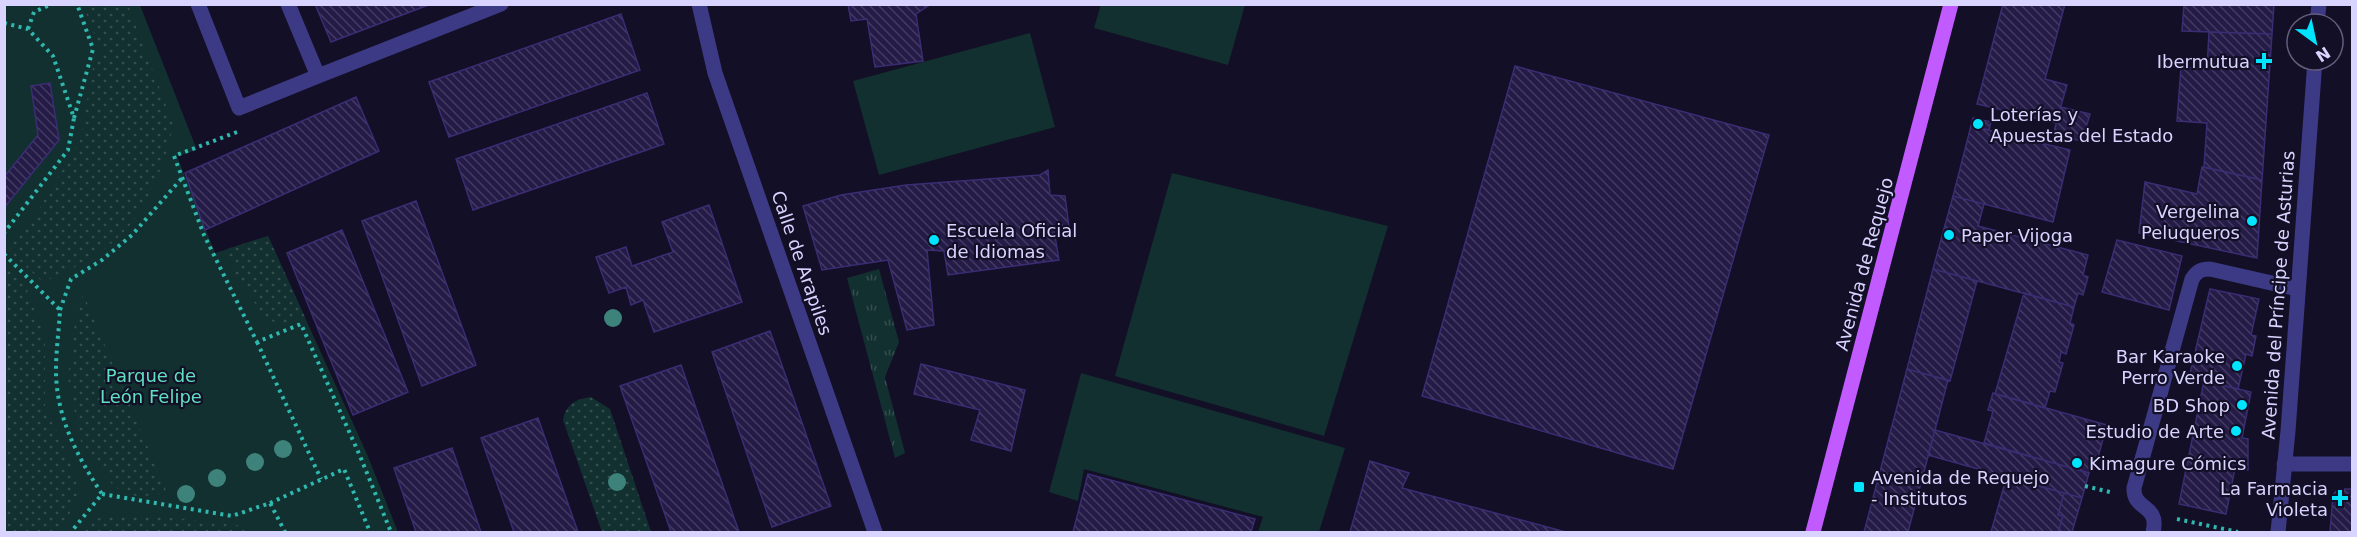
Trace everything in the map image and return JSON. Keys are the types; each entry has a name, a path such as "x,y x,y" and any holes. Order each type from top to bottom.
{"main road":[{"name":"Avenida de Requejo","path":"1813,532 1952,4"}],"street":[{"path":"198,4 239,108 501,4"},
{"path":"288,4 318,76"},
{"name":"Calle de Arapiles","path":"699,4 715,73 875,532"},
{"name":"Avenida del Príncipe de Asturias","path":"2278,532 2313,72"},
{"path":"2153,532 2155,520 2151,512 2136,500 2134,488 2192,279 2197,272 2210,269 2298,289"},
{"path":"2284,464 2352,464"}],"path":[{"path":"28,29 34,12 52,4"},
{"path":"4,233 68,150 74,118 93,49 77,4"},
{"path":"4,23 28,29 53,56 74,118"},
{"path":"239,108 246,129 174,156 204,235 321,479"},
{"path":"182,178 132,235 102,260 71,279 60,310 56,371 64,425 80,460 102,494 232,516 270,503 344,469 370,532"},
{"path":"4,254 60,310"},
{"path":"257,342 301,324 391,532"},
{"path":"71,532 102,494"},
{"path":"270,503 285,532"},
{"path":"2151,512 2238,532"}],"green space":[{"path":"1101,4 1245,5 1228,65 1094,28"},
{"name":"Parque de León Felipe","path":"5,5 140,5 197,150 177,156 215,253 268,236 367,454 398,532 5,532"},
{"path":"83,5 128,5 173,124 158,175 146,200 124,232 92,257 43,282 12,254 9,246 37,212 80,141 95,56 101,52"},
{"path":"1030,33 1055,127 879,175 853,81"},
{"path":"1172,173 1388,226 1324,436 1115,376"},
{"path":"268,236 305,317 281,325 265,318 235,274 227,249"},
{"path":"5,264 27,290 45,337 45,411 56,429 75,476 79,497 59,532 5,532"},
{"path":"879,269 899,342 885,377 905,453 895,458 847,278"},
{"path":"83,293 167,493 138,497 114,487 81,442 68,378 74,329"},
{"path":"1081,373 1345,448 1319,532 1258,532 1263,517 1084,469 1078,501 1049,492"},
{"path":"591,397 610,409 651,532 602,532 563,420 564,414 572,403"},
{"path":"116,515 166,517 250,527 255,532 77,532 99,518"}],"building":[{"path":"315,4 431,4 331,42"},
{"path":"848,4 931,4 916,14 923,61 875,67 867,19 851,21"},
{"path":"2003,4 2065,4 2045,79 2067,85 2056,123 1977,104"},
{"path":"2184,4 2274,4 2272,34 2182,31"},
{"path":"621,14 640,70 449,137 429,82"},
{"path":"2209,32 2272,34 2262,180 2204,167 2207,123 2177,121 2181,67 2207,69"},
{"path":"1515,66 1769,135 1673,469 1422,396"},
{"path":"50,83 59,140 4,208 4,177 38,135 31,86"},
{"path":"647,93 664,144 473,210 456,159"},
{"path":"356,97 379,151 205,230 185,173"},
{"path":"2061,107 2090,114 2082,141 2053,135"},
{"path":"1973,118 1991,122 1989,130 1971,126"},
{"path":"1971,126 2070,150 2053,222 1953,196"},
{"path":"2202,167 2262,180 2257,258 2139,233 2145,182 2197,194"},
{"name":"Escuela Oficial de Idiomas","path":"1048,170 1050,195 1065,196 1069,227 1054,230 1059,260 948,275 944,251 927,250 934,325 907,330 888,260 822,270 803,206 841,195 906,185 1040,175"},
{"path":"1953,196 1984,204 1978,226 2088,255 2083,275 2088,277 2083,295 2078,293 2074,307 1933,269"},
{"path":"416,201 476,365 422,386 362,221"},
{"path":"709,205 742,302 654,332 643,300 631,305 626,287 609,293 596,257 626,247 632,266 673,252 662,222"},
{"path":"342,230 408,392 353,415 287,253"},
{"path":"2117,240 2182,256 2169,310 2102,292"},
{"path":"1933,269 1977,281 1950,381 1907,369"},
{"path":"2210,289 2259,299 2251,335 2256,336 2252,356 2246,354 2238,389 2189,378"},
{"path":"2024,293 2074,307 2070,323 2074,325 2066,354 2061,352 2059,362 2063,363 2055,392 2050,391 2045,408 1995,394"},
{"path":"770,331 831,506 772,527 712,352"},
{"path":"921,364 1025,390 1011,451 971,440 980,410 914,394"},
{"path":"681,365 739,532 671,532 620,386"},
{"path":"1907,369 1948,380 1935,430 1908,532 1864,532"},
{"path":"2204,381 2251,392 2242,438 2248,439 2248,470 2235,468 2226,514 2179,504"},
{"path":"1993,393 2107,425 2098,457 2094,456 2089,473 1984,443 1993,411 1988,410"},
{"path":"538,418 578,532 514,532 481,438"},
{"path":"1935,430 2089,473 2082,498 1928,455"},
{"path":"452,448 481,532 416,532 394,468"},
{"path":"1370,461 1409,473 1402,488 1566,532 1350,532"},
{"path":"1088,474 1255,519 1251,532 1073,532"},
{"path":"2006,479 2064,493 2058,515 2063,516 2058,532 1991,532"},
{"path":"2338,489 2352,489 2352,532 2330,532 2333,495"},
{"path":"2064,493 2082,498 2072,532 2058,532 2063,516 2058,515"}],"place":[{"name":"Ibermutua","path":"2264,61"},
{"name":"Loterías y Apuestas del Estado","path":"1978,124"},
{"name":"Vergelina Peluqueros","path":"2252,221"},
{"name":"Paper Vijoga","path":"1949,235"},
{"name":"Escuela Oficial de Idiomas","path":"934,240"},
{"name":"Bar Karaoke Perro Verde","path":"2237,366"},
{"name":"BD Shop","path":"2242,405"},
{"name":"Estudio de Arte","path":"2236,431"},
{"name":"Kimagure Cómics","path":"2077,463"},
{"name":"Avenida de Requejo - Institutos","path":"1859,487"},
{"name":"La Farmacia Violeta","path":"2340,498"}]}
